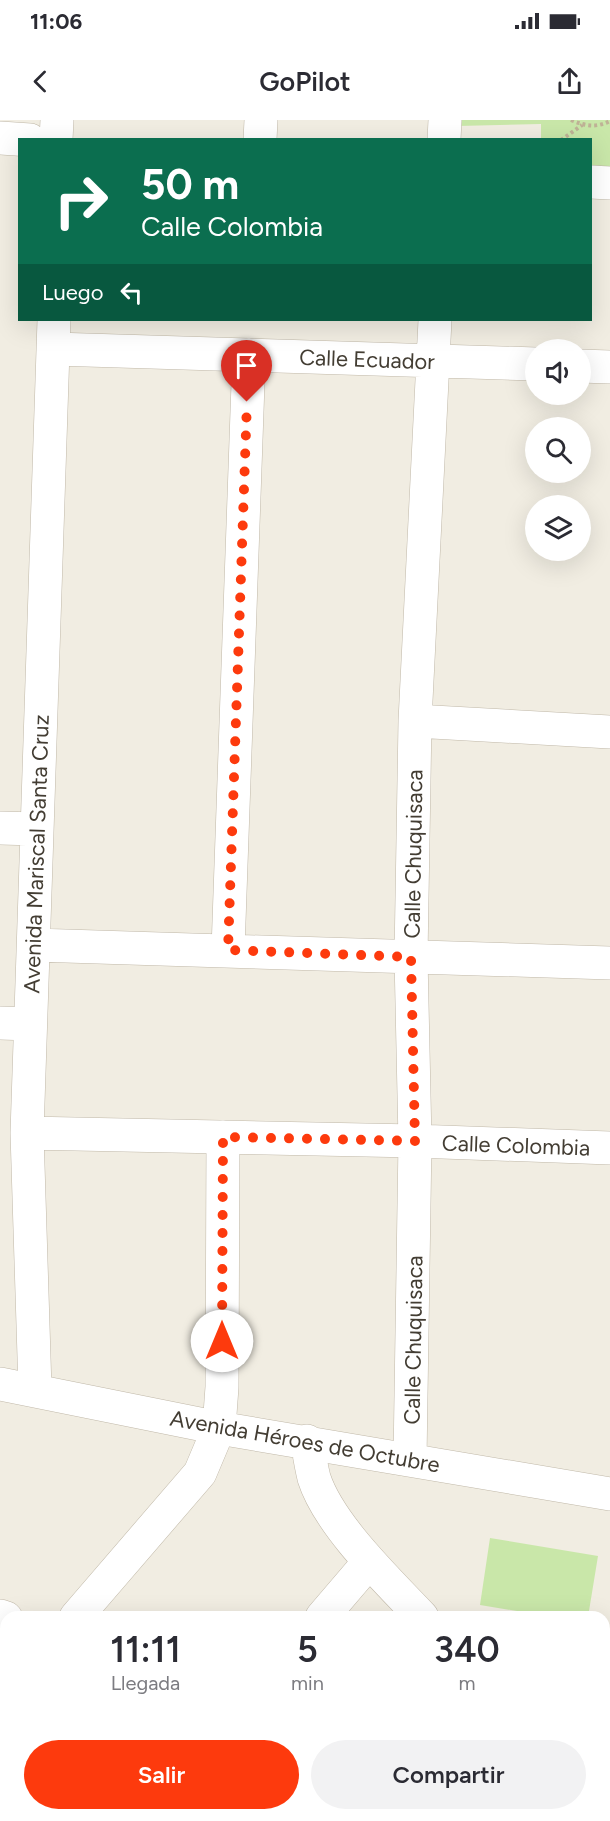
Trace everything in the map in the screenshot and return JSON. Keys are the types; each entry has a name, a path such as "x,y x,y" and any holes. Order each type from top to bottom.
{"street":[{"path":"56,138 57,120"},
{"path":"260,138 261,120"},
{"path":"444,138 445,120"},
{"path":"0,138 18,139"},
{"path":"592,182 610,183"},
{"name":"Calle Chuquisaca","path":"410,1460 415,1141 411,957 415,721 435,321"},
{"name":"Calle Ecuador","path":"54,334 249,355 525,364"},
{"name":"Avenida Mariscal Santa Cruz","path":"35,1389 27,1133 15,1024 34,945 54,334"},
{"path":"228,950 249,355"},
{"path":"591,366 610,367"},
{"path":"415,721 610,732"},
{"path":"0,828 36,829"},
{"path":"34,945 610,963"},
{"name":"Calle Colombia","path":"27,1133 415,1141 610,1149"},
{"path":"81,1611 200,1473 219,1428 222,1387 223,1137"},
{"name":"Avenida Héroes de Octubre","path":"0,1384 35,1389 219,1428 307,1441 610,1494"},
{"path":"307,1441 315,1479 334,1514 369,1562 416,1611"},
{"path":"327,1611 369,1562"}],"path":[{"path":"571,120 583,125 595,126 610,121"},
{"path":"564,138 583,125"}],"green space":[{"path":"457,120 610,120 610,173 592,171 592,138 541,138 541,124 457,126"},
{"path":"490,1538 598,1556 589,1611 516,1611 480,1605"}],"route":[{"path":"222,1341 223,1137 415,1141 411,957 228,950 247,402"}]}
